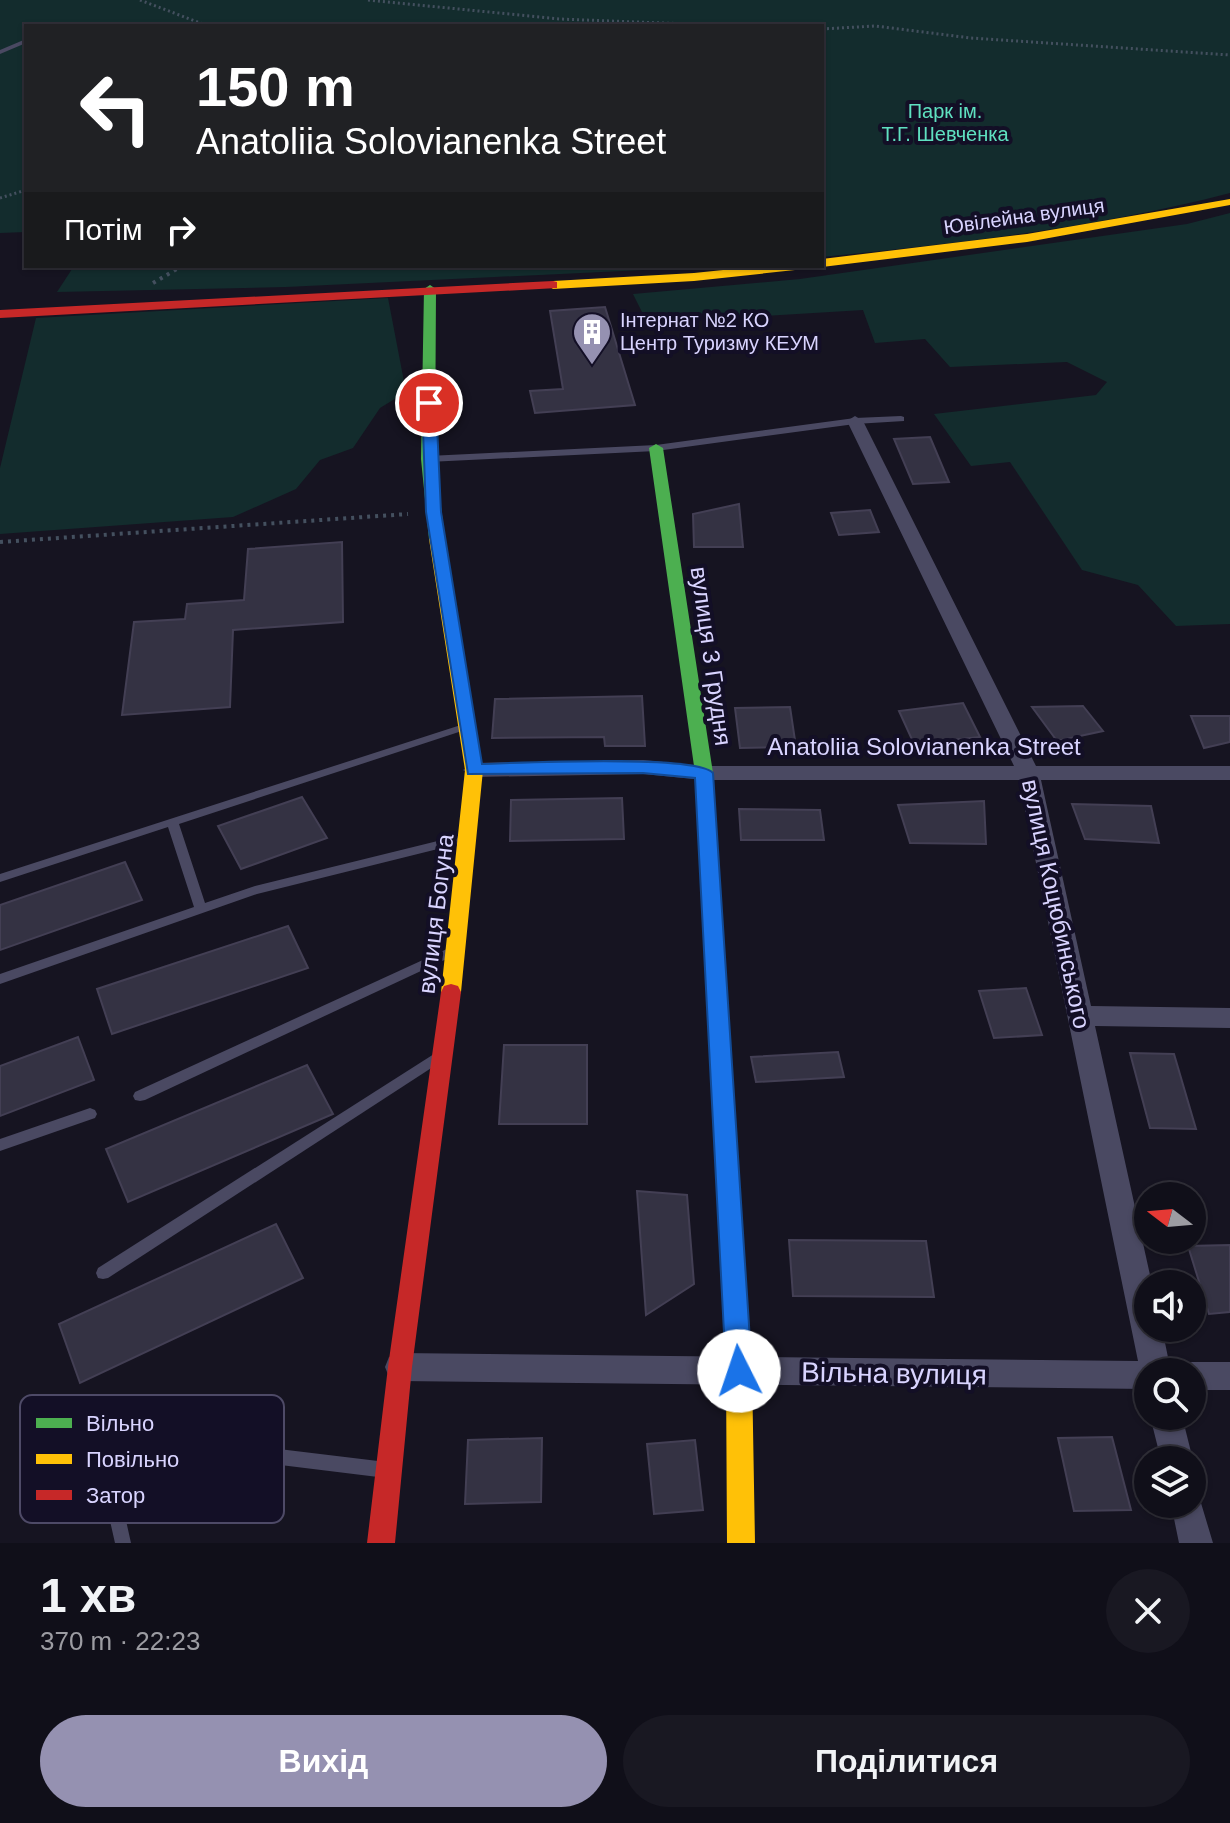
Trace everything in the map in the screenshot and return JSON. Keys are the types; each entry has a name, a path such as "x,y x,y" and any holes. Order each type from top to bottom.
{"street":[{"name":"Ювілейна вулиця","path":"824,263 1143,221 1230,202"},
{"path":"0,314 694,277 777,268"},
{"name":"вулиця Богуна","path":"381,1543 400,1367 457,949 474,770 433,512 428,459 430,289"},
{"name":"вулиця Коцюбинського","path":"855,421 1028,772 1153,1358"},
{"name":"вулиця 3 Грудня","path":"656,448 704,773 739,1371 741,1543"},
{"name":"Anatoliia Solovianenka Street","path":"474,770 643,767 704,773 1230,773"},
{"path":"1080,1016 1230,1018"},
{"name":"Вільна вулиця","path":"400,1367 1134,1375"},
{"path":"1206,1376 1230,1376"},
{"path":"1190,1518 1196,1543"}],"lane":[{"path":"0,52 24,42"},
{"path":"428,459 656,448 855,421 901,419"},
{"path":"0,878 467,726"},
{"path":"172,821 201,909"},
{"path":"0,979 255,890 470,837"},
{"path":"140,1096 457,949"},
{"path":"103,1273 442,1055"},
{"path":"0,1145 90,1114"},
{"path":"284,1458 389,1471"},
{"path":"118,1523 123,1543"}],"path":[{"path":"140,0 203,24"},
{"path":"368,0 370,3 559,19 688,24"},
{"path":"555,24 559,19"},
{"path":"824,29 875,26 971,38 1230,55"},
{"path":"0,198 24,191"},
{"path":"0,542 433,512"}],"green space":[{"name":"Парк ім. Т.Г. Шевченка","path":"0,0 1230,0 1230,193 1078,225 824,257 824,24 24,24 24,232 0,233"},
{"path":"1230,213 1230,624 1176,626 1138,585 1082,570 1010,462 971,466 934,414 1096,395 1107,382 1067,362 950,367 925,339 875,343 863,310 764,316 642,312 633,294 800,279 1187,224"},
{"path":"73,268 685,268 286,287 57,292"},
{"path":"388,298 406,392 380,408 353,448 320,460 296,489 233,517 0,534 0,468 36,318"}],"building":[{"name":"Інтернат №2 КО Центр Туризму КЕУМ","path":"605,307 635,405 535,413 530,391 563,389 550,311"},
{"path":"930,437 949,482 913,484 894,439"},
{"path":"739,504 743,547 694,547 693,514"},
{"path":"870,510 879,532 839,535 831,513"},
{"path":"342,542 343,622 233,630 230,707 122,715 134,622 185,619 187,604 244,600 248,549"},
{"path":"642,696 645,746 605,746 604,737 492,738 495,699"},
{"path":"963,703 980,737 914,744 899,711"},
{"path":"1083,706 1103,731 1057,741 1032,707"},
{"path":"790,707 796,747 740,748 735,708"},
{"path":"1191,716 1230,716 1230,742 1204,748"},
{"path":"302,797 327,838 241,869 218,826"},
{"path":"622,798 624,839 510,841 511,800"},
{"path":"984,801 986,844 910,843 898,805"},
{"path":"1072,804 1151,806 1159,843 1085,839"},
{"path":"739,809 820,810 824,840 741,840"},
{"path":"125,862 142,900 0,950 0,905"},
{"path":"288,926 308,968 112,1034 97,989"},
{"path":"1026,988 1042,1035 994,1038 979,991"},
{"path":"78,1037 94,1080 0,1116 0,1066"},
{"path":"504,1045 587,1045 587,1124 499,1124"},
{"path":"838,1052 844,1077 756,1082 751,1057"},
{"path":"1130,1053 1174,1054 1196,1129 1150,1128"},
{"path":"307,1065 333,1114 128,1202 106,1149"},
{"path":"637,1191 687,1195 694,1284 646,1315"},
{"path":"276,1224 303,1278 80,1383 59,1324"},
{"path":"789,1240 926,1241 934,1297 793,1296"},
{"path":"1230,1245 1230,1312 1209,1314 1206,1270 1195,1270 1190,1254 1206,1254 1206,1246"},
{"path":"1112,1437 1131,1510 1074,1511 1058,1438"},
{"path":"542,1438 541,1502 465,1504 468,1440"},
{"path":"695,1440 703,1510 654,1514 647,1444"}],"traffic: fast":[{"path":"430,289 428,459 437,539"},
{"path":"656,448 704,773 725,1125"}],"traffic: slow":[{"path":"824,263 1027,238 1230,202"},
{"path":"553,285 694,277 777,268"},
{"path":"437,539 474,770 451,992"},
{"path":"725,1125 739,1371 741,1543"}],"traffic: jam":[{"path":"0,314 553,285"},
{"path":"381,1543 400,1367 451,992"}],"place":[{"name":"Інтернат №2 КО Центр Туризму КЕУМ","path":"592,366"}],"route":[{"path":"429,403 428,459 433,512 474,770 643,767 704,773 739,1371"}]}
